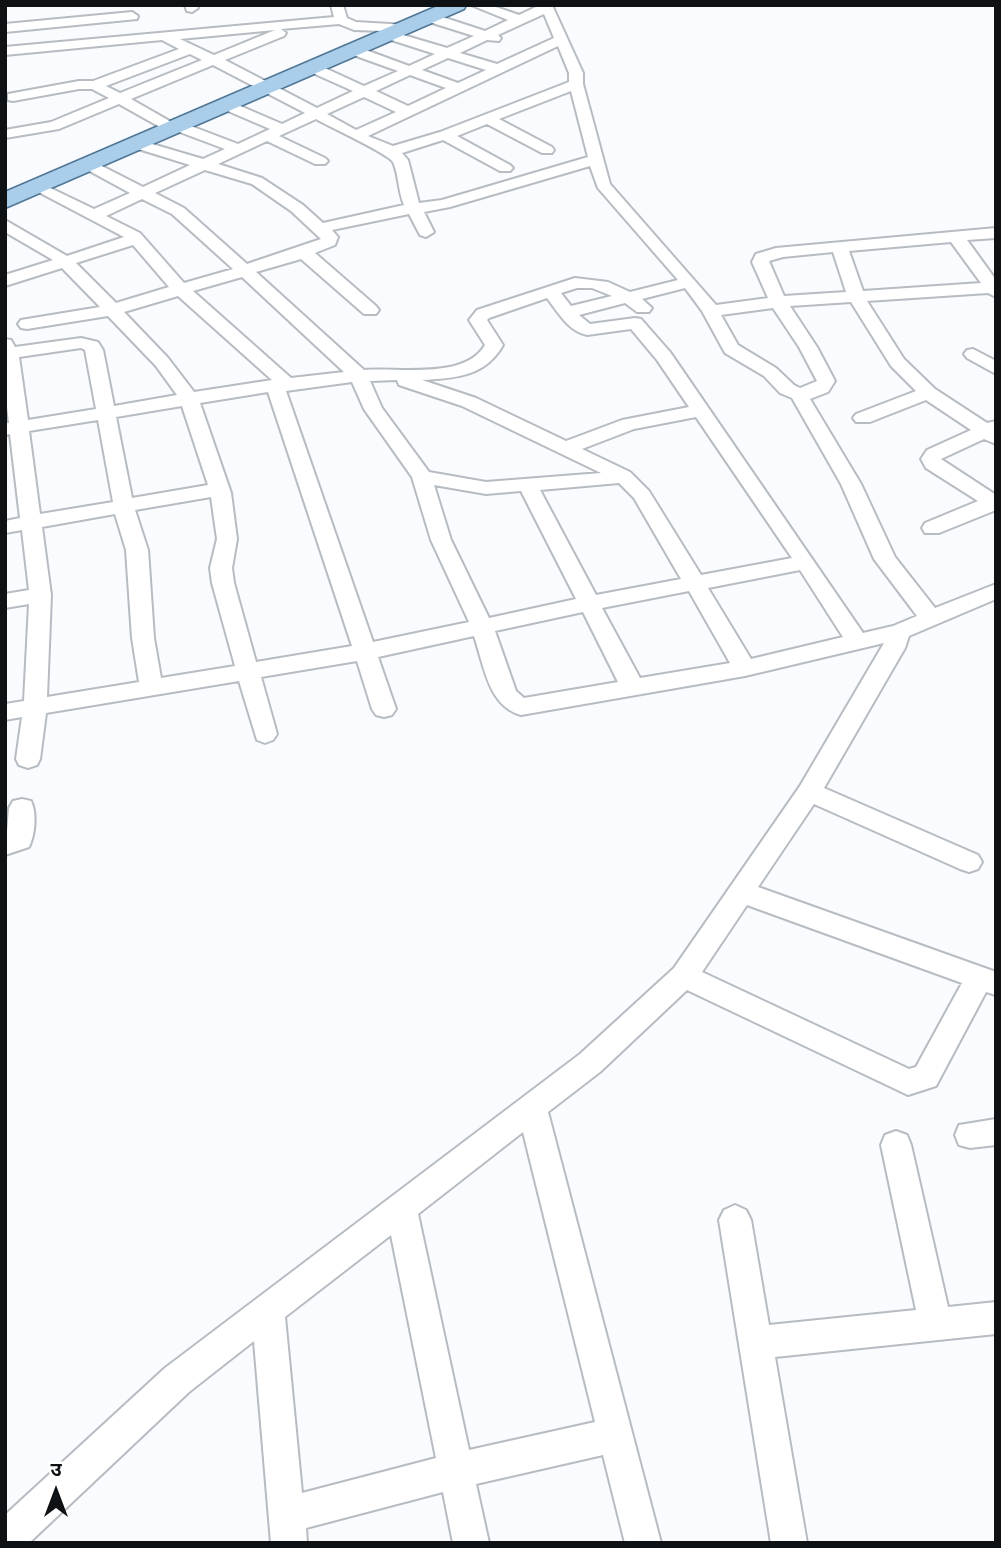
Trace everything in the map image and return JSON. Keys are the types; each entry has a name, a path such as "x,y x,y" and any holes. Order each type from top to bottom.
{"main road":[{"path":"5,201 270,87 350,49 457,5"}],"street":[{"path":"477,5 520,20"},
{"path":"333,6 341,20"},
{"path":"92,216 409,69 488,36 546,6 576,73 576,84 604,185 689,282 711,311 731,349 770,372 788,389 802,395 851,484 885,559 930,617"},
{"path":"132,15 9,28 10,51 80,49 162,36 341,20 354,26 395,31 444,54 498,69"},
{"path":"428,17 534,51"},
{"path":"238,149 175,127 120,97 78,78 11,91 8,134 54,126 120,97 302,23"},
{"path":"162,36 270,87 356,136 392,151 400,160 414,209 426,232"},
{"path":"356,136 560,40"},
{"path":"95,85 190,49"},
{"path":"350,49 459,88"},
{"path":"311,67 409,111"},
{"path":"392,151 445,135 576,84"},
{"path":"226,105 282,130"},
{"path":"487,118 547,150"},
{"path":"445,135 505,167"},
{"path":"267,136 320,161"},
{"path":"27,324 111,310 306,252 331,240 321,228 266,185 136,144"},
{"path":"321,228 386,212 443,204 596,160"},
{"path":"89,165 178,211 359,376 373,409 422,477 442,540 483,628 505,694 512,702 522,706 537,706 632,686 745,668 899,632 996,591"},
{"path":"37,187 136,239 181,289 282,386 305,470 384,709"},
{"path":"5,225 64,261 162,362 189,399 219,489 227,538 221,568 223,583 265,734"},
{"path":"802,395 821,388 825,381 808,347 778,302 761,268 762,258 782,252 996,233"},
{"path":"955,236 995,289"},
{"path":"5,281 136,239"},
{"path":"839,246 856,298 897,362 928,393 992,432"},
{"path":"306,252 370,310"},
{"path":"13,428 189,399 359,376 441,374 484,360 492,353 494,345 479,323 479,317 550,291 585,282 637,303"},
{"path":"568,312 637,303 689,282"},
{"path":"711,311 778,302 995,289"},
{"path":"550,291 578,325 591,331 630,323 639,325 806,562 857,641"},
{"path":"28,759 35,707 40,595 32,522 13,428 8,348 73,344 92,346 124,505 137,550 143,638 151,687"},
{"path":"973,354 996,369"},
{"path":"389,375 469,402 624,477 642,495 745,668"},
{"path":"863,418 928,393"},
{"path":"563,449 629,424 701,410"},
{"path":"992,432 934,454 931,459 933,464 994,502"},
{"path":"422,477 486,488 624,477"},
{"path":"528,486 632,686"},
{"path":"5,527 219,489"},
{"path":"932,528 994,502"},
{"path":"5,712 364,652 587,604 806,562"},
{"path":"5,601 40,595"},
{"path":"5,1540 177,1380 590,1063 684,976 809,792 894,648 899,632"},
{"path":"809,792 969,862"},
{"path":"5,845 20,840 22,808"},
{"path":"684,976 908,1082 926,1077 987,981 742,892"},
{"path":"532,1108 643,1543"},
{"path":"896,1145 935,1324"},
{"path":"401,1208 471,1543"},
{"path":"735,1220 789,1543"},
{"path":"268,1310 288,1529 455,1471 615,1435"},
{"path":"755,1343 996,1318"}]}
